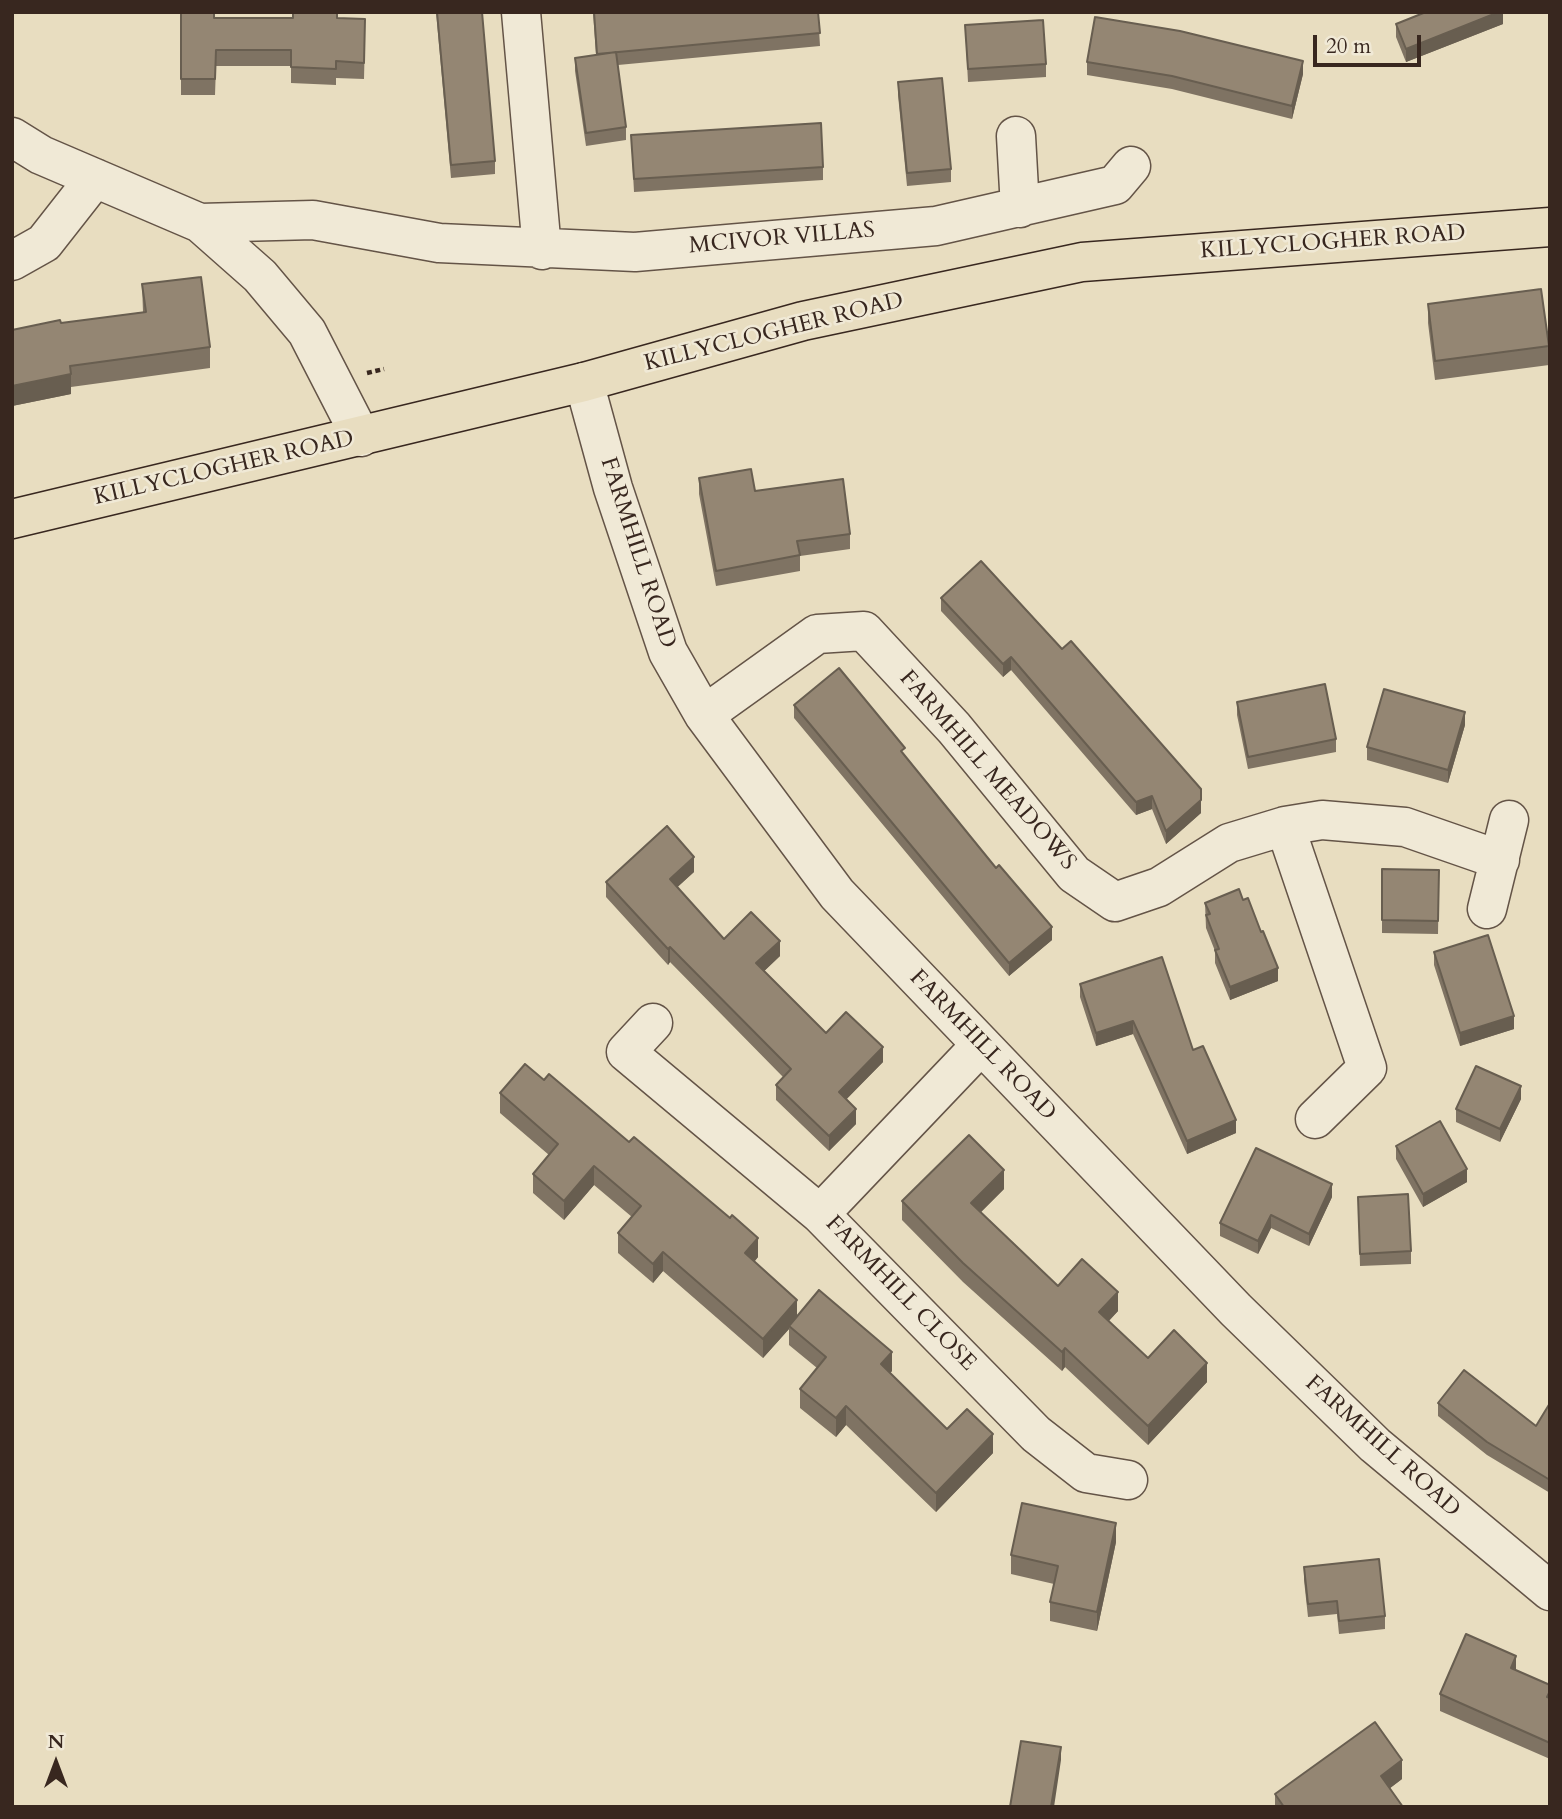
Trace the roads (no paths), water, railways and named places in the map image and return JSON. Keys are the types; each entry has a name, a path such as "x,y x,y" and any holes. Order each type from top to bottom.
{"highway":[{"name":"KILLYCLOGHER ROAD","path":"12,519 584,382 803,321 1082,262 1550,227"}],"street":[{"path":"522,12 542,250"},
{"path":"1016,136 1020,208"},
{"path":"12,137 41,155 200,223 260,276 307,332 361,437"},
{"name":"MCIVOR VILLAS","path":"200,223 313,220 439,243 542,250 635,252 936,226 1115,185 1131,166"},
{"path":"12,261 44,243 95,178"},
{"name":"FARMHILL ROAD","path":"584,382 613,488 668,652 704,715 837,894 1171,1243 1375,1445 1550,1591"},
{"name":"FARMHILL MEADOWS","path":"704,715 817,634 864,631 954,728 1074,874 1115,902 1159,887 1229,843 1285,826 1322,820 1405,827 1500,860"},
{"path":"1488,909 1509,820"},
{"path":"1285,826 1367,1068 1315,1119"},
{"path":"653,1023 626,1052 820,1214"},
{"name":"FARMHILL CLOSE","path":"981,1045 820,1214 1036,1434 1086,1473 1128,1480"}]}
